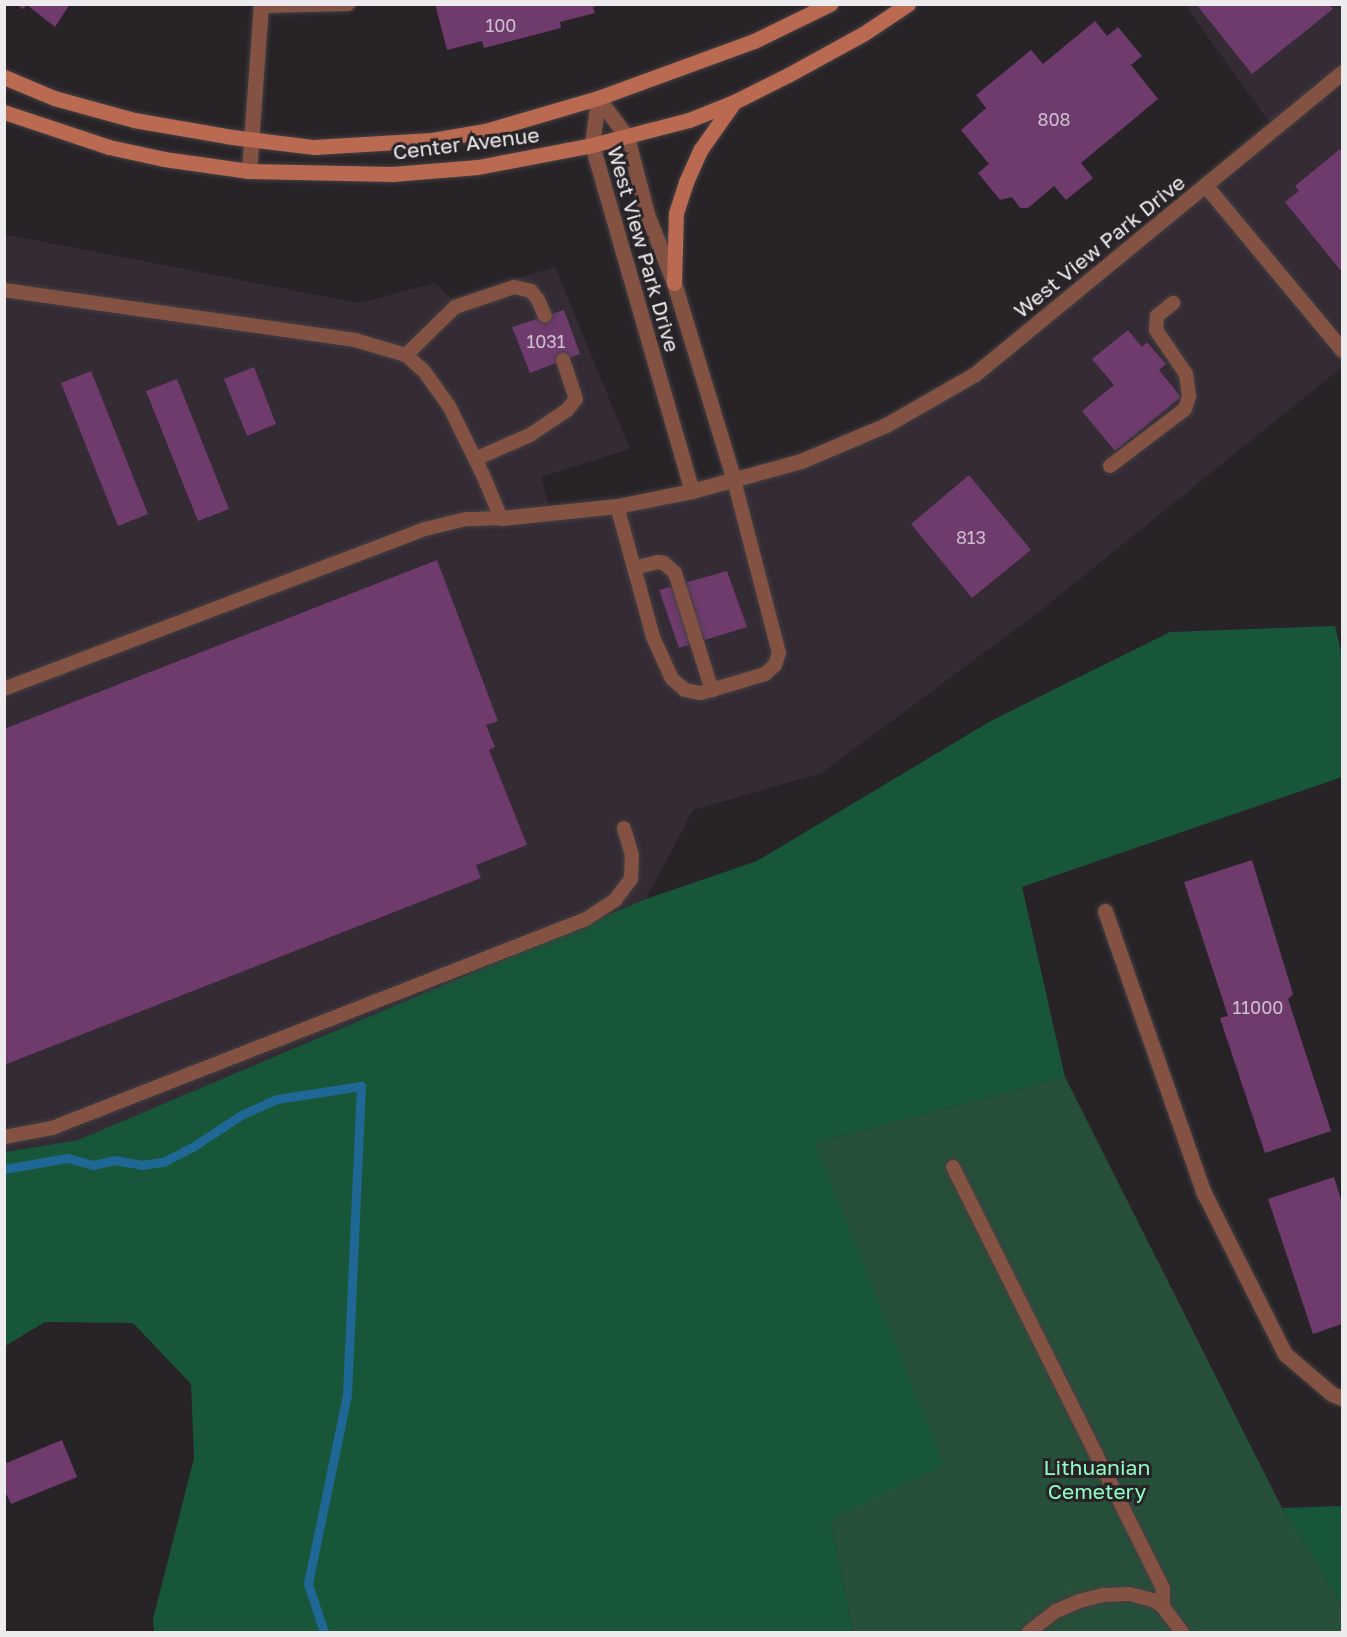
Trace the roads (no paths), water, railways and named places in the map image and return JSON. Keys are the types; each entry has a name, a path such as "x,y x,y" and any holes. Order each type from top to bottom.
{"street":[{"name":"Center Avenue","path":"4,77 54,98 134,120 251,140 314,147 432,140 485,131 598,98 754,40 830,4"},
{"name":"Center Avenue","path":"4,112 109,147 165,159 249,171 314,174 403,173 478,167 592,145 689,120 734,102 862,34 908,4"},
{"path":"249,171 261,5"},
{"name":"West View Park Drive","path":"501,518 617,506 692,491 801,461 886,425 964,381 1341,77"},
{"name":"West View Park Drive","path":"598,98 627,137 647,214 674,283 735,480"},
{"name":"West View Park Drive","path":"598,98 592,145 692,491"},
{"path":"674,283 676,213 686,182 701,149 734,102"},
{"path":"1206,186 1342,350"},
{"path":"1105,911 1210,1204 1285,1354 1332,1394 1342,1398"}],"lane":[{"path":"261,5 348,4"},
{"path":"406,354 455,307 514,287 531,291 545,316"},
{"path":"4,290 355,340 406,354 424,371 449,406 501,518 466,519 425,529 4,689"},
{"path":"1110,466 1185,409 1189,396 1186,374 1156,330 1157,316 1173,303"},
{"path":"475,459 530,435 567,410 576,399 563,360"},
{"path":"617,506 653,637 672,679 685,690 701,693 765,674 775,665 779,652 735,480"},
{"path":"634,568 658,562 664,563 675,573 712,690"},
{"path":"4,1137 52,1128 586,919 615,900 632,879 632,855 624,828"},
{"path":"953,1167 1163,1589 1163,1607"},
{"path":"1029,1632 1056,1611 1103,1595 1130,1594 1153,1600 1163,1607 1182,1632"}],"waterway":[{"path":"4,1169 67,1158 93,1165 114,1160 141,1165 163,1162 191,1148 241,1115 277,1099 361,1086 347,1395 308,1584 324,1632"}],"park label":[{"name":"Lithuanian Cemetery","path":"1097,1479"}]}
